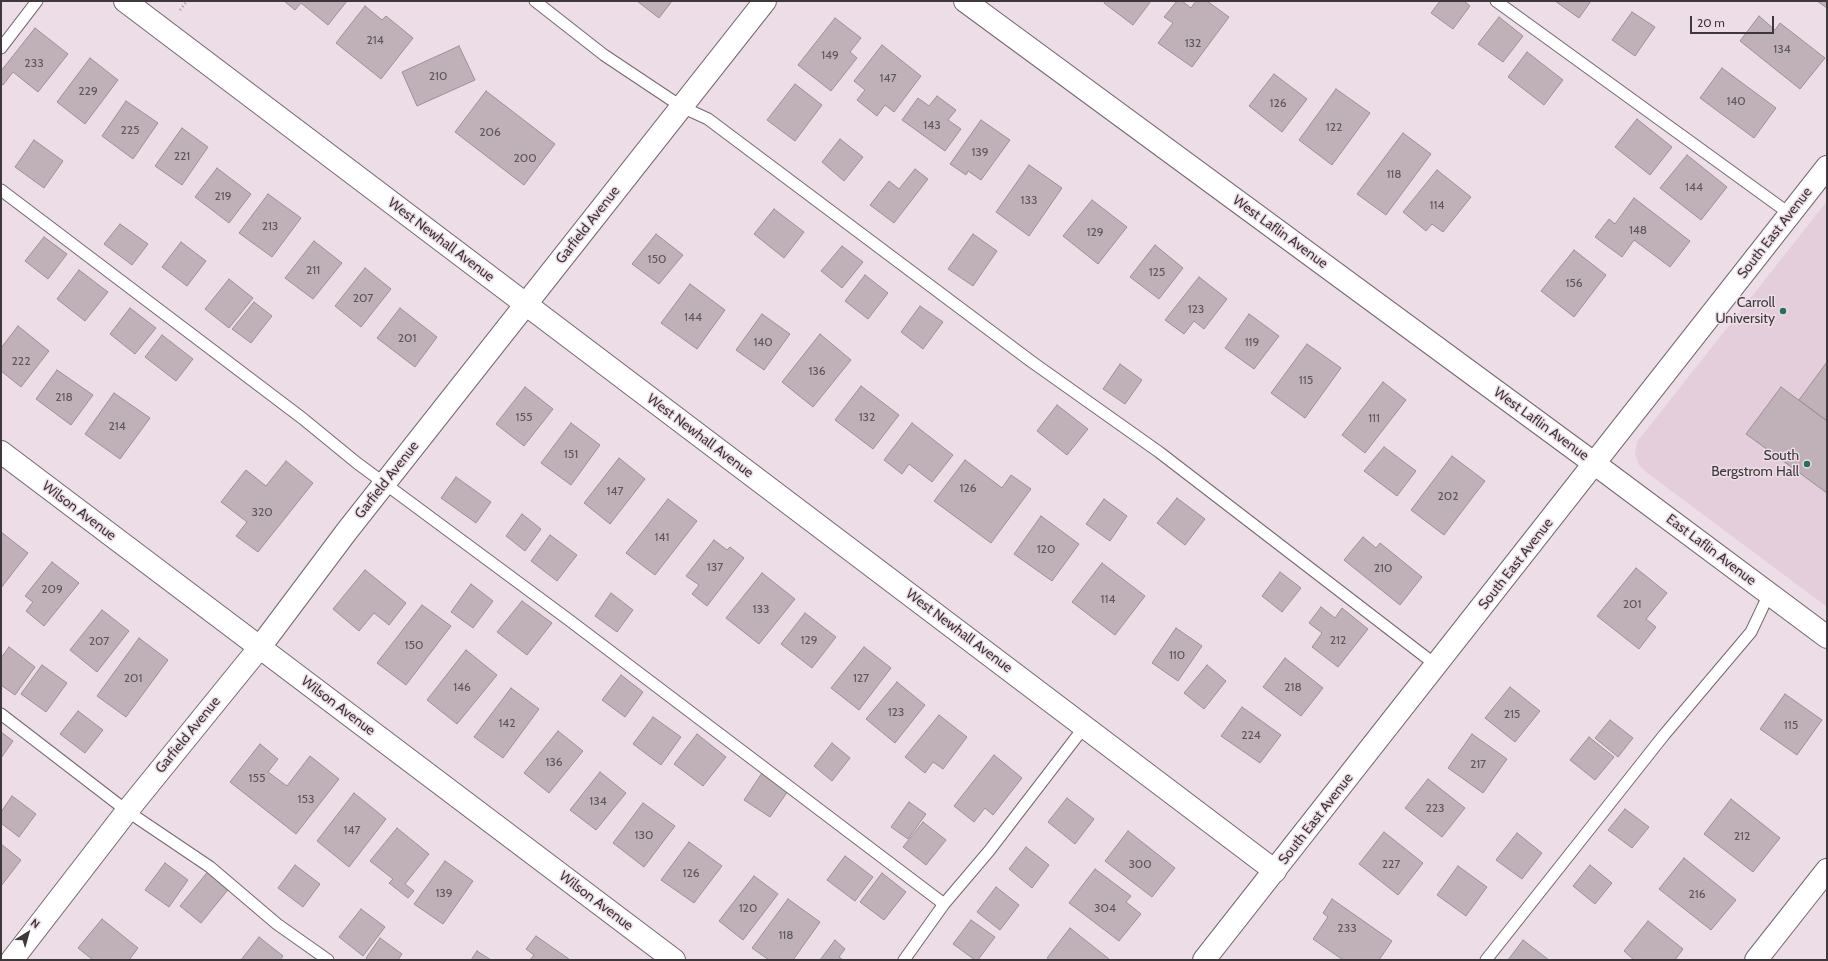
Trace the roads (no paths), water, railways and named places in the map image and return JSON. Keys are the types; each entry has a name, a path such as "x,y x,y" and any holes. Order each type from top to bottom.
{"street":[{"name":"West Newhall Avenue","path":"125,1 1275,871"},
{"name":"Garfield Avenue","path":"12,960 127,811 260,647 385,483 765,1"},
{"name":"West Laflin Avenue","path":"965,1 1595,464"},
{"name":"South East Avenue","path":"1204,960 1827,167"},
{"name":"Wilson Avenue","path":"1,452 674,960"},
{"name":"East Laflin Avenue","path":"1595,464 1827,637"},
{"path":"1756,960 1827,870"}],"lane":[{"path":"1,48 37,1"},
{"path":"535,1 604,55 682,107 708,119 1032,362 1159,452 1436,665"},
{"path":"1496,1 1790,214"},
{"path":"1,190 385,483 825,812 944,904"},
{"path":"1486,960 1664,735 1752,632 1769,594"},
{"path":"1,714 127,811 210,867 277,924 328,960"},
{"path":"904,960 944,904 989,851 1085,726"}],"place":[{"name":"Carroll University","path":"1783,311"},
{"name":"South Bergstrom Hall","path":"1807,464"}]}
